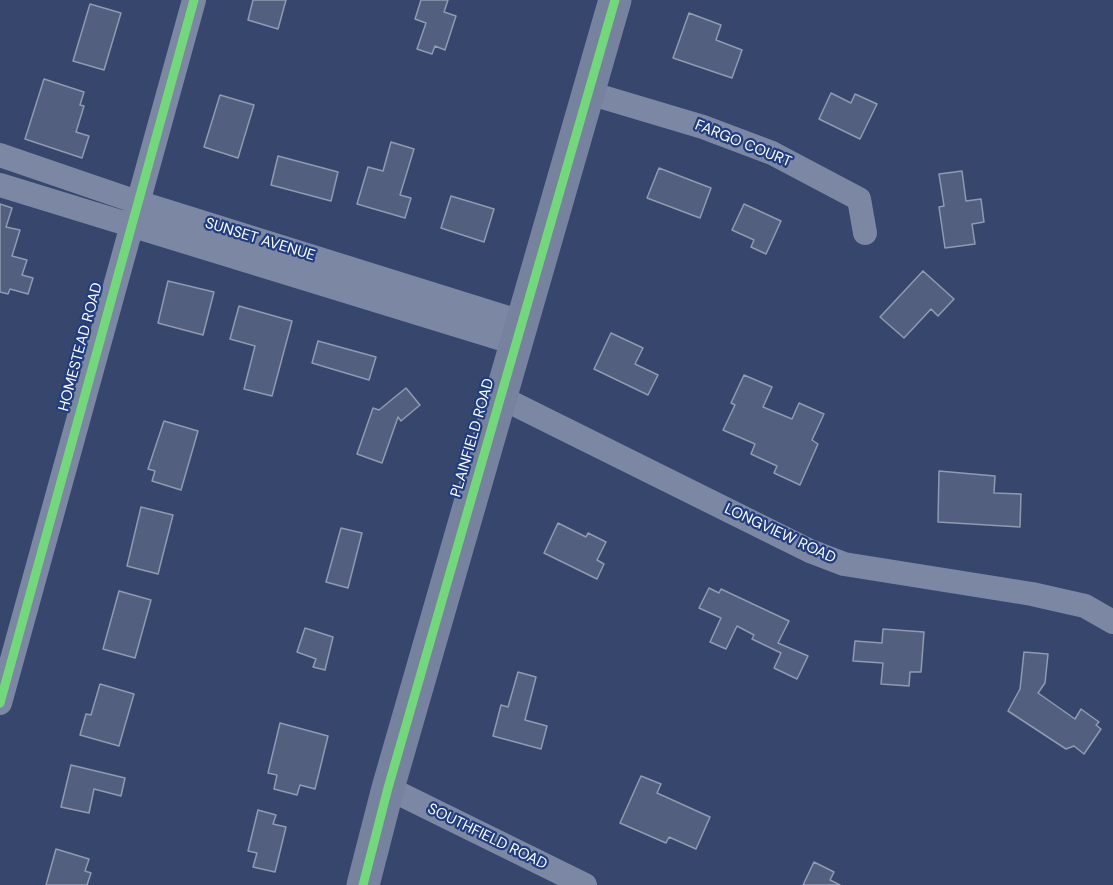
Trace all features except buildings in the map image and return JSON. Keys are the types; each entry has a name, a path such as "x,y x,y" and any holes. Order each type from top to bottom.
{"street":[{"name":"HOMESTEAD ROAD","path":"0,703 194,0"},
{"name":"PLAINFIELD ROAD","path":"363,885 388,788 615,0"},
{"name":"FARGO COURT","path":"589,93 703,127 772,153 859,199 865,233"},
{"name":"SUNSET AVENUE","path":"0,155 134,213"},
{"name":"SUNSET AVENUE","path":"0,185 134,213 518,332"},
{"name":"LONGVIEW ROAD","path":"500,397 778,536 844,564 1032,594 1085,606 1113,622"},
{"name":"SOUTHFIELD ROAD","path":"388,788 585,885"}],"cycle path":[{"path":"0,703 194,0"},
{"path":"363,885 388,788 615,0"}]}
